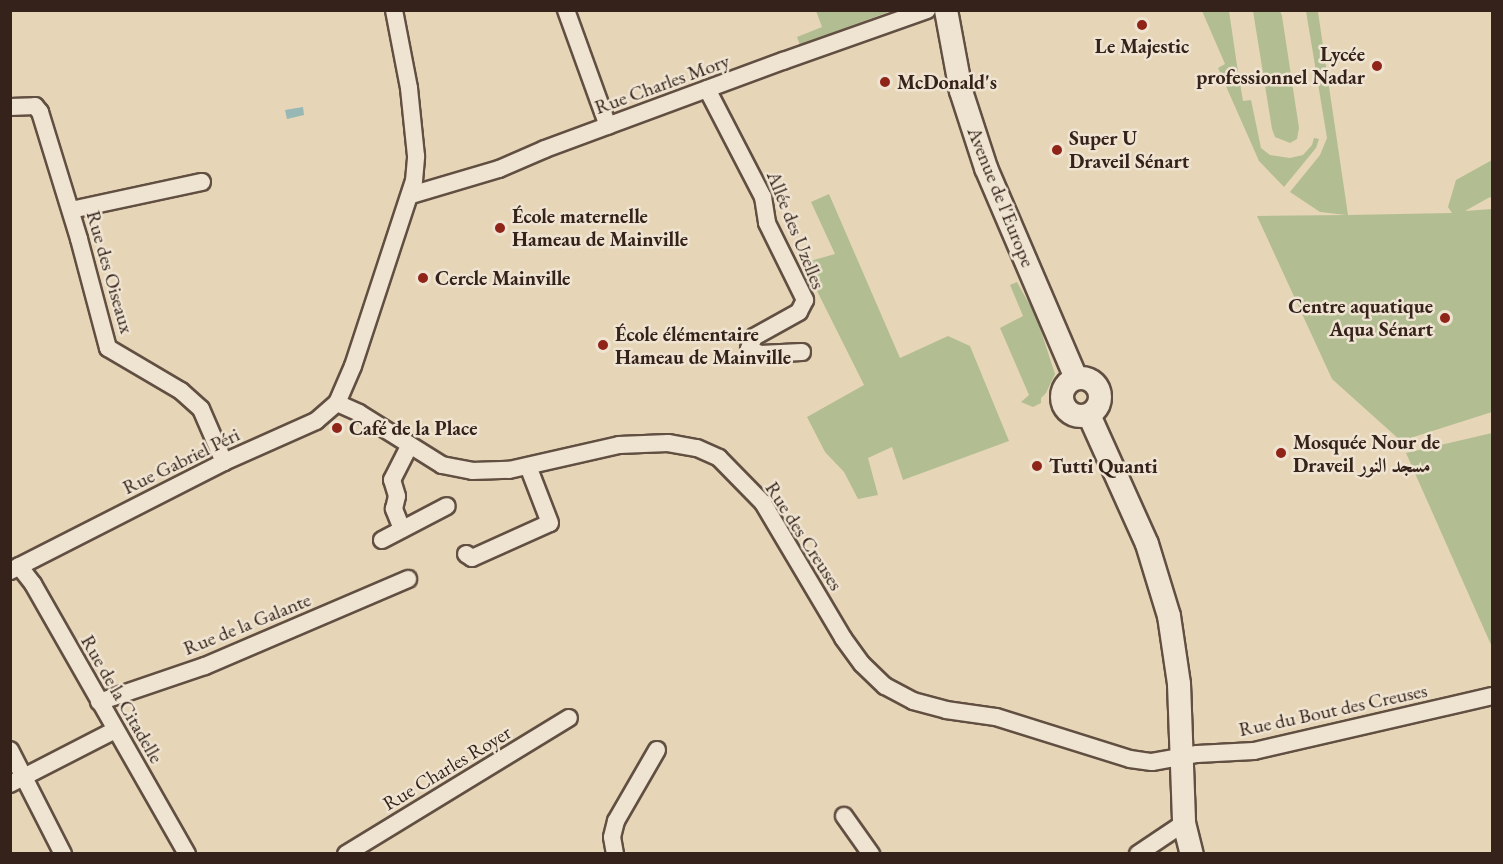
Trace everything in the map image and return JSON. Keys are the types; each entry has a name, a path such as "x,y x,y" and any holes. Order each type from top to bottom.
{"main road":[{"name":"Avenue de l'Europe","path":"946,10 961,91 986,168 1076,378 1070,381 1062,391 1062,404 1071,414 1089,415 1138,522 1161,583 1176,650 1184,823 1192,854"}],"street":[{"name":"Rue Gabriel Péri","path":"15,568 224,462 316,421 337,404 351,372 398,226 411,195 416,156 409,88 394,10"},
{"path":"566,10 608,126"},
{"name":"Rue Charles Mory","path":"411,195 500,169 707,89 927,10"},
{"name":"Allée des Uzelles","path":"707,89 763,197 767,223 805,300 799,312 754,337 749,349 760,354 801,352"},
{"name":"Rue des Oiseaux","path":"10,107 34,106 40,112 71,210 108,348 182,391 201,409 224,462"},
{"path":"71,210 202,182"},
{"name":"Rue des Creuses","path":"337,404 442,465 472,471 528,466 619,446 668,443 697,448 719,458 763,503 843,638 862,664 885,686 913,701 946,710 996,717 1130,759 1152,762 1182,758"},
{"path":"402,529 394,509 397,496 392,480 410,445"},
{"path":"466,554 471,558 550,523 528,466"},
{"path":"382,540 447,506"},
{"name":"Rue de la Citadelle","path":"15,568 33,584 114,730 187,854"},
{"name":"Rue de la Galante","path":"99,702 205,666 408,579"},
{"name":"Rue du Bout des Creuses","path":"1182,758 1197,754 1254,751 1492,696"},
{"name":"Rue Charles Royer","path":"346,854 569,718"},
{"path":"17,780 114,730"},
{"path":"10,750 17,780 63,854"},
{"path":"615,854 612,837 616,821 657,750"},
{"path":"844,816 871,854"},
{"path":"1138,854 1184,823"}],"green space":[{"path":"816,10 891,11 800,45 797,37 822,27"},
{"path":"1202,11 1229,11 1238,72 1223,79 1218,68 1225,64"},
{"path":"1253,11 1280,11 1282,16 1299,128 1297,139 1290,143 1275,137 1272,129"},
{"path":"1306,11 1318,12 1348,215 1452,213 1448,207 1456,180 1492,160 1492,199 1490,197 1465,211 1492,209 1492,412 1401,441 1332,379 1257,216 1346,215 1320,212 1290,192 1320,155 1327,138"},
{"path":"1239,77 1243,101 1251,100 1261,148 1270,155 1290,158 1303,155 1312,145 1314,138 1319,139 1316,148 1284,187 1259,161 1225,84"},
{"path":"829,194 900,358 948,336 970,346 1009,441 903,480 892,447 868,458 878,495 858,499 844,472 825,452 807,417 864,385 803,263 835,254 811,202"},
{"path":"1017,282 1036,316 1055,374 1041,398 1041,403 1033,407 1021,402 1029,395 1000,328 1023,316 1010,285"},
{"path":"1492,433 1492,647 1406,453"}],"water":[{"path":"303,107 304,115 287,119 285,110"}],"place":[{"name":"Le Majestic","path":"1142,25"},
{"name":"Lycée professionnel Nadar","path":"1377,66"},
{"name":"McDonald's","path":"885,82"},
{"name":"Super U Draveil Sénart","path":"1057,150"},
{"name":"École maternelle Hameau de Mainville","path":"500,228"},
{"name":"Cercle Mainville","path":"423,278"},
{"name":"Centre aquatique Aqua Sénart","path":"1445,318"},
{"name":"École élémentaire Hameau de Mainville","path":"603,345"},
{"name":"Café de la Place","path":"337,428"},
{"name":"Mosquée Nour de Draveil مسجد النور","path":"1281,453"},
{"name":"Tutti Quanti","path":"1037,466"}]}
